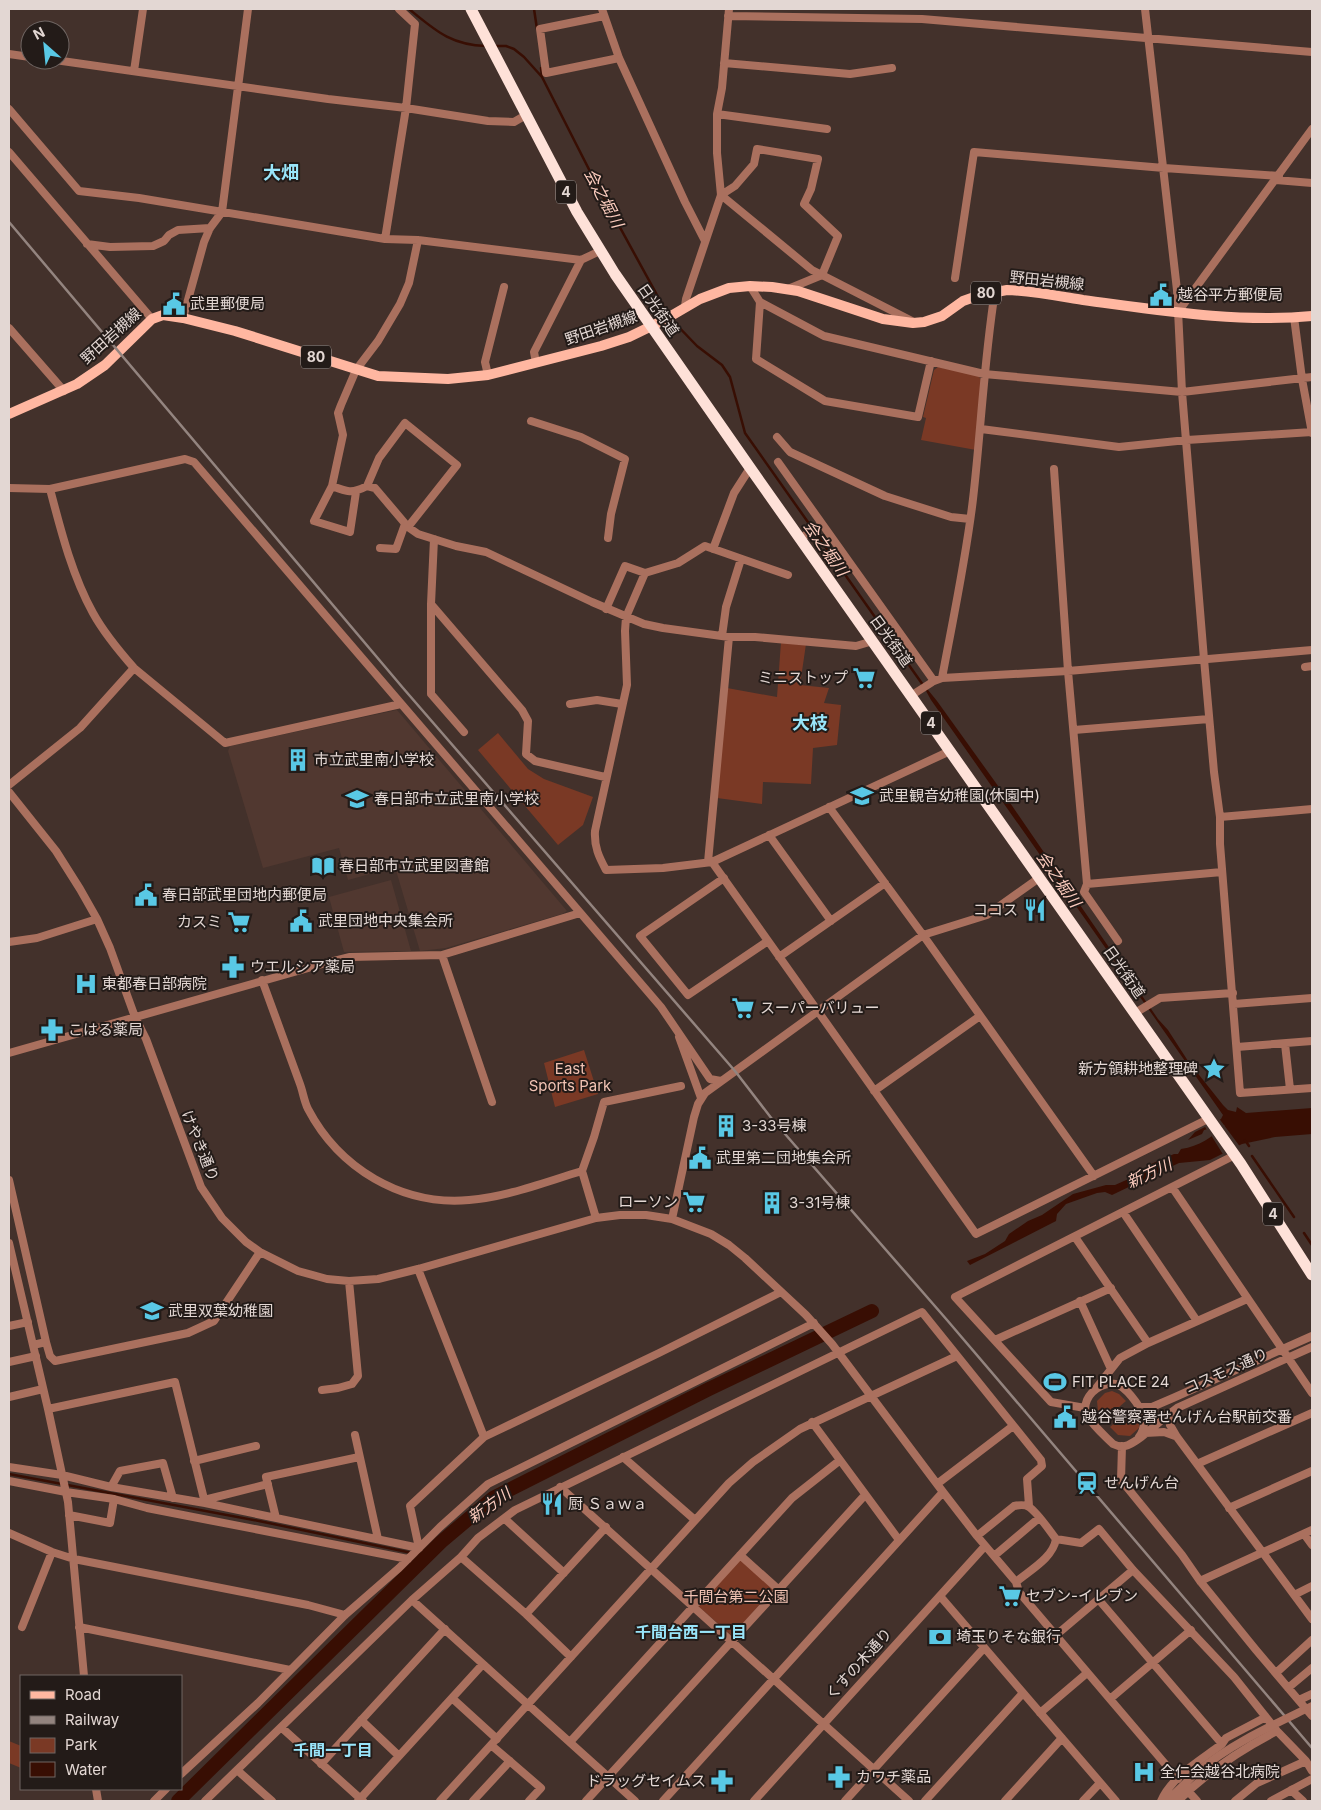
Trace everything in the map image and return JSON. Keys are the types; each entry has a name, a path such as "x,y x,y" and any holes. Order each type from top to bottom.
{"highway":[{"name":"日光街道","path":"471,9 577,212 600,251 750,468 804,536 873,641 915,693 950,750 1039,878 1140,1009 1209,1120 1234,1154 1312,1275"}],"main road":[{"name":"野田岩槻線","path":"9,414 64,391 105,365 152,319 163,315 235,331 378,376 448,379 488,375 601,346 628,337 666,319 685,306 716,292 730,288 750,286 798,291 883,319 916,323 942,316 963,301 995,291 1016,290 1228,317 1312,316"}],"street":[{"path":"134,71 143,9"},
{"path":"183,318 204,242 210,228 222,212 248,9"},
{"path":"385,239 406,108 415,24 399,9"},
{"path":"1145,9 1178,290 1182,392 1209,719 1220,817 1222,872 1241,1093 1312,1088"},
{"path":"619,58 546,73 540,29 603,12 619,58 685,202 705,241"},
{"path":"685,306 705,241 722,195 717,153 717,114 729,12 922,19 1312,52"},
{"path":"70,62 488,121 514,122 526,115"},
{"path":"724,63 850,74 892,68"},
{"path":"9,109 78,191 139,198 385,239 418,240 581,260 600,251"},
{"path":"717,114 827,129"},
{"path":"1178,312 1312,130"},
{"path":"722,195 735,186 754,164 757,149 818,159 811,189 804,204 838,236 822,275 786,289"},
{"path":"9,152 152,319"},
{"path":"956,278 974,152 1278,178 1312,183"},
{"path":"722,195 812,270 916,323"},
{"path":"88,244 110,247 153,246 164,242 169,235 178,230 210,228"},
{"path":"356,492 350,532 314,521 332,486 343,435 338,413 356,370 378,341 400,304 409,283 418,240"},
{"path":"536,363 534,352 581,260"},
{"path":"750,286 760,302 824,336 984,374 1182,392 1312,377"},
{"path":"488,375 486,362 504,287"},
{"path":"942,678 970,519 981,429 984,374 995,291"},
{"path":"760,302 756,359 825,401 918,417 931,361"},
{"path":"981,429 1119,447 1186,440 1312,432 1302,379 1294,317"},
{"path":"9,328 64,391"},
{"path":"531,421 581,438 626,459 611,514 608,538"},
{"path":"332,486 346,492 356,492 367,486 379,458 404,423 457,465 406,525 396,549 380,548"},
{"path":"776,437 790,452 885,496 951,517 970,519"},
{"path":"9,488 50,490 185,459 194,462 661,1007 710,1079 721,1081"},
{"path":"778,462 932,682"},
{"path":"713,549 734,493 750,468"},
{"path":"1054,469 1068,671 1087,884 1084,892 1118,941"},
{"path":"367,486 376,488 406,525 418,534 456,546 486,552 606,609 644,624 726,636 756,636 856,646 865,645 873,641"},
{"path":"50,490 75,572 91,610 122,655 134,668 224,743 401,704"},
{"path":"804,536 820,524"},
{"path":"434,539 431,604 431,694 464,732"},
{"path":"606,609 625,566 645,573 678,563 705,546 788,575"},
{"path":"741,559 726,607 726,636 710,862 724,878 976,1234 1209,1120"},
{"path":"645,573 626,617 624,631 627,685 605,777 595,832 594,842 606,870 662,868 710,862 950,750"},
{"path":"431,604 522,710 528,720 526,754 536,761 605,777"},
{"path":"915,693 942,678 1068,671 1312,650"},
{"path":"9,785 80,728 134,668"},
{"path":"570,704 597,700 622,704"},
{"path":"1074,730 1209,719"},
{"name":"けやき通り","path":"9,792 56,851 97,920 110,948 135,1017 146,1039 201,1187 222,1218 246,1242 260,1252 298,1272 327,1279 349,1281 378,1279 418,1269 596,1218 620,1215 646,1215 672,1219 711,1234 730,1245 781,1292 832,1344 977,1536 1016,1582 1019,1592 1178,1779"},
{"path":"829,807 923,935 1094,1176"},
{"path":"1220,817 1312,809"},
{"path":"769,835 831,921"},
{"path":"1087,884 1222,872"},
{"path":"724,878 640,936 688,996 768,941"},
{"path":"672,1219 694,1117 701,1098 817,1010 923,935 987,915 1039,878"},
{"path":"779,957 885,883"},
{"path":"9,1053 262,980 350,957 442,955 580,913"},
{"path":"9,942 36,938 97,920"},
{"path":"442,955 492,1102"},
{"path":"262,980 308,1108 322,1132 344,1158 376,1181 412,1195 437,1201 468,1200 497,1196 582,1171"},
{"path":"1140,1009 1153,1000 1160,998 1233,993"},
{"path":"1234,1004 1312,998"},
{"path":"874,1091 980,1016"},
{"path":"674,1024 701,1098"},
{"path":"1237,1047 1312,1041"},
{"path":"1284,1044 1290,1089"},
{"path":"596,1218 582,1171 604,1102 681,1086"},
{"path":"1085,1408 1051,1402 955,1297 1234,1154"},
{"path":"9,1180 46,1342 50,1356 55,1361 188,1333 214,1321 260,1252"},
{"path":"1172,1187 1312,1393"},
{"path":"1122,1212 1197,1322"},
{"path":"1075,1237 1148,1343"},
{"path":"9,1243 44,1389 66,1492 84,1675"},
{"path":"418,1269 484,1437"},
{"path":"322,1390 352,1384 358,1376 349,1281"},
{"path":"995,1340 1111,1288"},
{"path":"419,1548 410,1506 484,1437 781,1292"},
{"path":"1248,1298 1148,1343 1120,1358 1087,1399 1085,1408 1087,1415 1113,1444 1122,1446 1121,1480 1200,1580 1312,1715"},
{"path":"1080,1301 1111,1369"},
{"path":"205,1801 412,1600 461,1557 478,1538 515,1510 922,1312 1041,1460 1042,1466 1027,1479 1029,1506 1056,1539 1081,1542 1099,1529 1133,1570 1234,1677 1277,1731 1306,1761 1312,1771"},
{"path":"9,1326 28,1322"},
{"path":"182,1773 258,1703 345,1615 488,1484 816,1326"},
{"name":"コスモス通り","path":"1140,1407 1147,1408 1159,1404 1312,1336"},
{"path":"33,1345 46,1342"},
{"name":"コスモス通り","path":"1122,1446 1130,1444 1177,1408 1312,1347"},
{"path":"9,1362 36,1356"},
{"path":"440,1801 729,1483 752,1462 778,1442 812,1422 957,1356"},
{"path":"48,1410 175,1382 204,1501"},
{"path":"1096,1389 1110,1384 1118,1385 1140,1407 1145,1421 1142,1435 1164,1432 1177,1437"},
{"path":"9,1397 44,1389"},
{"path":"1197,1464 1312,1413"},
{"path":"1168,1414 1168,1422 1177,1437 1312,1620"},
{"path":"812,1422 899,1540"},
{"path":"937,1484 1013,1426"},
{"path":"354,1435 378,1540"},
{"path":"194,1461 256,1446"},
{"path":"276,1518 266,1477 359,1457"},
{"path":"623,1458 695,1520"},
{"path":"570,1742 792,1498 839,1461"},
{"path":"111,1487 120,1471 163,1463 173,1498"},
{"path":"9,1467 62,1475 111,1487 173,1498 204,1501 419,1548"},
{"path":"1229,1508 1312,1471"},
{"path":"9,1481 114,1499 147,1508 408,1559"},
{"path":"204,1501 268,1484"},
{"path":"560,1487 909,1801"},
{"path":"663,1801 943,1492"},
{"path":"586,1801 865,1495"},
{"path":"69,1515 110,1523 114,1499"},
{"path":"977,1536 1008,1510 1020,1505 1029,1506"},
{"path":"994,1556 1039,1518"},
{"path":"504,1519 564,1573"},
{"path":"526,1614 606,1527"},
{"path":"1200,1580 1312,1530"},
{"path":"9,1533 52,1552 74,1559 308,1605 345,1615"},
{"path":"1304,1534 1312,1545"},
{"path":"1016,1582 1049,1555 1055,1546 1056,1539"},
{"name":"くすの木通り","path":"754,1801 985,1546"},
{"path":"22,1627 52,1552"},
{"path":"740,1555 779,1590"},
{"path":"461,1557 526,1614 571,1657"},
{"path":"1055,1636 1133,1570"},
{"path":"1294,1595 1312,1586"},
{"path":"940,1596 1116,1801"},
{"path":"412,1600 636,1801"},
{"path":"1099,1600 1222,1744"},
{"path":"79,1627 290,1670"},
{"path":"321,1764 445,1629"},
{"path":"1110,1699 1191,1630"},
{"path":"1276,1673 1312,1640"},
{"path":"846,1801 984,1648"},
{"path":"282,1728 360,1800 483,1664"},
{"path":"1288,1688 1312,1668"},
{"path":"1040,1714 1087,1673"},
{"path":"925,1801 1023,1693"},
{"path":"1299,1700 1312,1694"},
{"path":"452,1698 497,1739"},
{"path":"1167,1801 1212,1759 1241,1741 1312,1706"},
{"path":"1161,1801 1165,1793 1178,1779 1222,1744 1226,1738 1266,1717"},
{"path":"360,1720 399,1756"},
{"path":"1178,1801 1220,1764 1245,1747 1277,1731"},
{"path":"1005,1801 1062,1738"},
{"path":"491,1745 541,1788 529,1801"},
{"path":"472,1801 510,1761"},
{"path":"1235,1801 1257,1783 1306,1761"},
{"path":"237,1770 272,1801"},
{"path":"1271,1801 1312,1779"},
{"path":"1083,1801 1100,1783"},
{"path":"154,1801 165,1790"},
{"path":"1291,1790 1303,1801"},
{"path":"1188,1791 1197,1801"}],"shaded area":[{"name":"春日部市立武里南小学校","path":"397,710 567,911 446,948 420,951 395,867 348,880 339,848 263,868 228,751 230,746"},
{"path":"391,880 411,951 344,952 329,897"}],"green space":[{"path":"938,367 978,375 981,380 976,450 921,440 926,418 923,417 934,370"},
{"path":"781,642 806,644 800,685 829,688 824,703 841,705 837,745 813,748 811,784 763,782 762,804 717,798 727,688 777,697"},
{"path":"498,733 528,769 544,779 593,797 583,825 558,845 478,750"},
{"name":"East Sports Park","path":"584,1050 598,1094 555,1107 544,1063"},
{"path":"1112,1391 1119,1394 1126,1401 1104,1420 1098,1411 1097,1401 1105,1393"},
{"path":"1132,1408 1139,1416 1139,1428 1130,1436 1118,1435 1110,1427"},
{"name":"千間台第二公園","path":"741,1558 774,1588 732,1636 698,1606"},
{"path":"9,1741 20,1746 20,1768 9,1763"}],"water":[{"path":"920,680 1006,797 1158,1019 1223,1105 1228,1110 1236,1112 1237,1107 1246,1113 1312,1108 1312,1134 1275,1137 1242,1144 1210,1160 1179,1163 1112,1195 1105,1192 1097,1193 1066,1204 1057,1214 1056,1221 970,1265 967,1261 985,1254 1005,1241 1009,1234 1028,1221 1042,1215 1073,1194 1106,1185 1115,1185 1133,1177 1151,1164 1178,1154 1181,1149 1205,1141 1225,1125 1204,1130 1202,1134 1188,1140 1195,1132 1221,1119 1223,1115 931,700"}],"pier":[{"path":"1218,1117 1241,1148 1224,1156 1211,1135 1217,1130 1208,1132 1204,1125"}],"waterway":[{"name":"会之堀川","path":"409,9 444,35 462,43 486,46"},
{"path":"534,9 537,29"},
{"name":"会之堀川","path":"494,46 506,46 514,49 542,77 600,191 668,315"},
{"name":"会之堀川","path":"541,68 542,76"},
{"name":"会之堀川","path":"671,319 697,346 722,365 730,377 745,433 923,685"},
{"path":"1245,1140 1249,1146"},
{"path":"1252,1156 1294,1217"},
{"path":"1304,1233 1312,1245"},
{"name":"新方川","path":"178,1801 441,1542 493,1498 709,1389 872,1311"},
{"path":"9,1474 259,1521 412,1553"},
{"path":"417,1554 430,1555"}],"railway":[{"path":"9,222 403,688 735,1071 772,1119 947,1320 1312,1748"}],"place":[{"name":"越谷平方郵便局","path":"1161,295"},
{"name":"武里郵便局","path":"174,304"},
{"name":"ミニストップ","path":"864,678"},
{"name":"市立武里南小学校","path":"298,760"},
{"name":"武里観音幼稚園(休園中)","path":"862,796"},
{"name":"春日部市立武里南小学校","path":"357,799"},
{"name":"春日部市立武里図書館","path":"323,866"},
{"name":"春日部武里団地内郵便局","path":"146,895"},
{"name":"ココス","path":"1035,910"},
{"name":"武里団地中央集会所","path":"301,921"},
{"name":"カスミ","path":"239,922"},
{"name":"ウエルシア薬局","path":"233,967"},
{"name":"東都春日部病院","path":"86,984"},
{"name":"スーパーバリュー","path":"743,1008"},
{"name":"こはる薬局","path":"52,1030"},
{"name":"新方領耕地整理碑","path":"1214,1069"},
{"name":"3-33号棟","path":"726,1126"},
{"name":"武里第二団地集会所","path":"700,1158"},
{"name":"ローソン","path":"694,1202"},
{"name":"3-31号棟","path":"772,1203"},
{"name":"武里双葉幼稚園","path":"152,1311"},
{"name":"FIT PLACE 24","path":"1055,1382"},
{"name":"越谷警察署せんげん台駅前交番","path":"1065,1417"},
{"name":"せんげん台","path":"1087,1483"},
{"name":"厨 Ｓａｗａ","path":"552,1504"},
{"name":"セブン-イレブン","path":"1010,1596"},
{"name":"埼玉りそな銀行","path":"940,1637"},
{"name":"全仁会越谷北病院","path":"1144,1772"},
{"name":"カワチ薬品","path":"839,1777"},
{"name":"ドラッグセイムス","path":"722,1781"}],"district":[{"name":"大畑","path":"281,173"},
{"name":"大枝","path":"810,723"},
{"name":"千間台西一丁目","path":"691,1632"},
{"name":"千間一丁目","path":"333,1750"}]}
